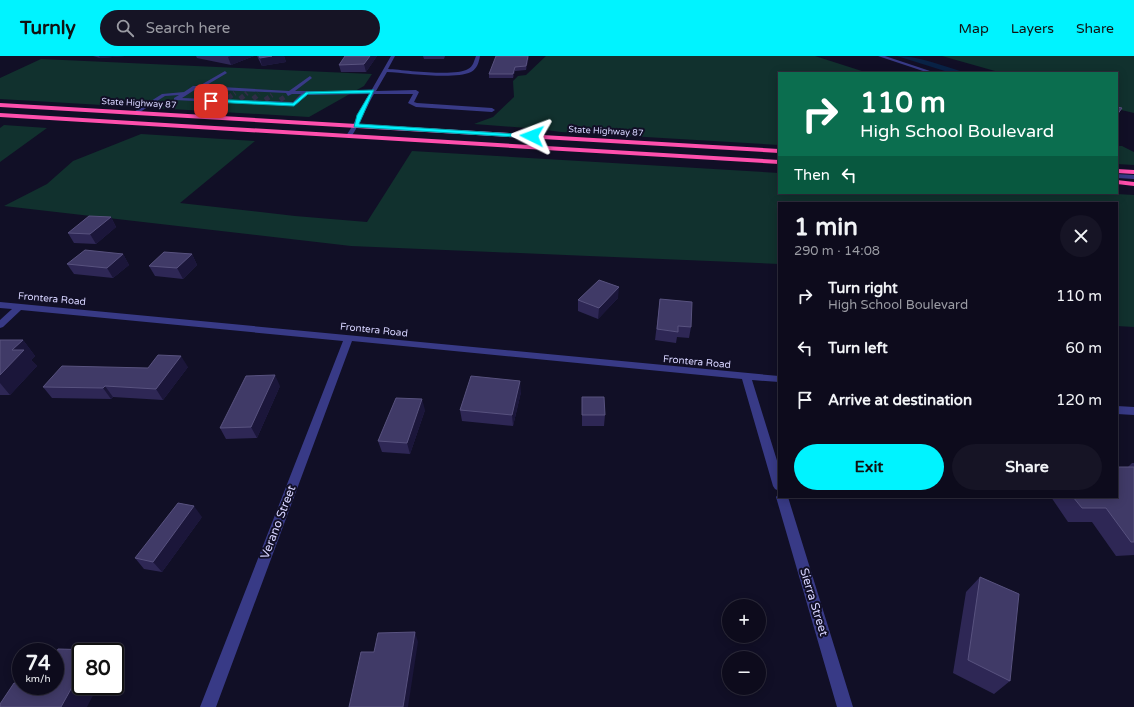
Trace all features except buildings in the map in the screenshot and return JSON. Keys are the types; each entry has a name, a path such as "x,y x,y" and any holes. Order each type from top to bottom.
{"highway":[{"name":"State Highway 87","path":"0,105 778,151"},
{"path":"0,115 778,162"},
{"path":"1118,171 1134,172"},
{"path":"1118,182 1134,184"}],"street":[{"path":"349,136 356,126 360,115 393,56"},
{"path":"385,70 453,73 469,71 475,67 478,56"},
{"path":"880,56 931,72"},
{"path":"200,87 225,72"},
{"path":"288,94 310,77"},
{"path":"306,93 294,104 226,99 176,99 196,87 288,94 306,93 416,92 411,103 416,106 492,110"},
{"path":"211,92 216,88"},
{"path":"135,113 164,95 186,93"},
{"path":"198,100 203,96"},
{"path":"1118,176 1134,177"},
{"name":"Frontera Road","path":"0,305 778,379"},
{"path":"0,325 20,306"},
{"name":"Verano Street","path":"208,707 349,338"},
{"path":"746,376 778,483"},
{"path":"1118,410 1134,411"},
{"name":"Sierra Street","path":"782,498 845,707"}],"green space":[{"path":"546,56 815,56 865,72 778,72 778,145 561,132 474,124 493,117 514,97 513,81 518,76 526,75"},
{"path":"942,56 1134,56 1134,113 1118,109 1118,72 998,72"},
{"path":"41,59 372,74 364,86 309,117 0,99 0,78"},
{"path":"4,125 47,128 0,162 0,128"},
{"path":"141,134 255,141 180,203 295,216 367,222 412,151 778,173 778,194 1134,195 1134,327 1118,326 1118,202 778,202 778,264 351,246 4,206 47,184 73,161"},
{"path":"1118,146 1122,146 1134,152 1134,165 1118,164"}],"water":[{"path":"897,56 915,58 964,72 948,72"}],"tunnel":[{"path":"203,96 211,92"},
{"path":"216,97 223,92"},
{"path":"228,98 235,93"},
{"path":"240,99 247,93"},
{"path":"253,99 259,94"},
{"path":"265,100 272,95"},
{"path":"280,100 286,96"}],"route":[{"path":"211,101 294,104 306,93 373,92 360,115 356,126 532,136"}]}
